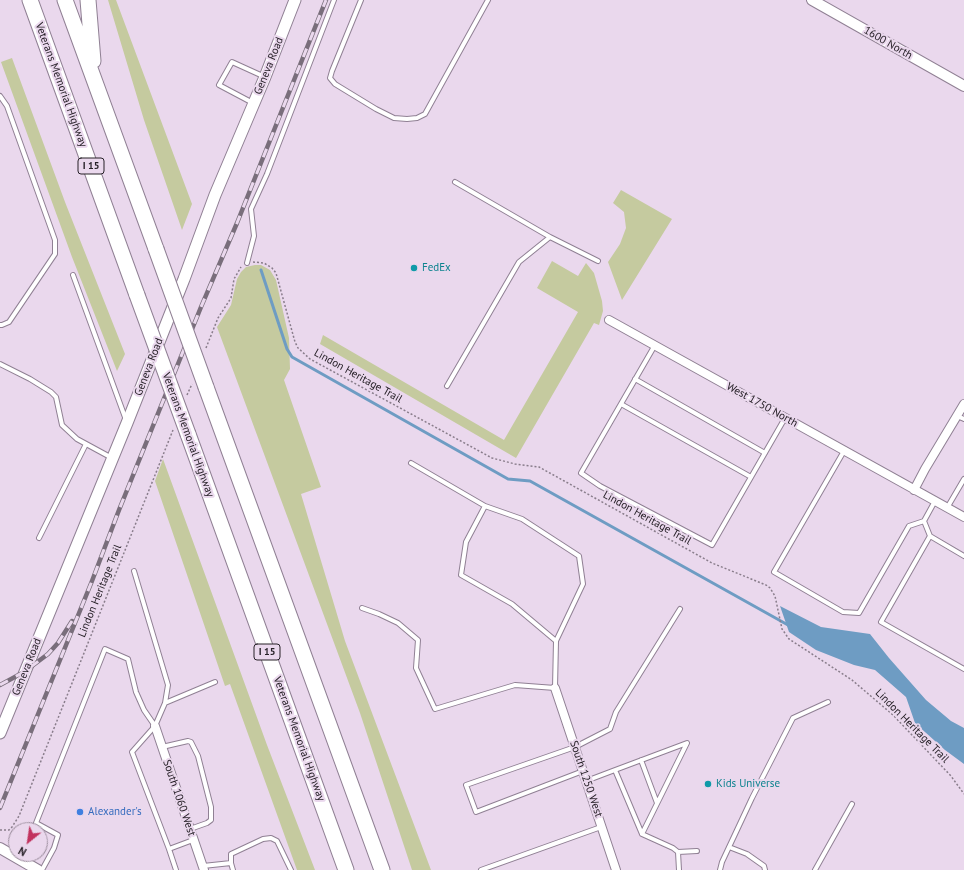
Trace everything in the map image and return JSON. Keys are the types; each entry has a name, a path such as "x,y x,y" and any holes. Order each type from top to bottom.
{"highway":[{"path":"24,0 43,37"},
{"name":"Veterans Memorial Highway","path":"30,0 137,296 181,430 346,870"},
{"path":"65,0 382,870"},
{"path":"88,0 94,80"}],"main road":[{"name":"Geneva Road","path":"0,733 127,423 215,196 254,104 295,0"}],"street":[{"name":"1600 North","path":"812,0 964,86"},
{"name":"West 1750 North","path":"609,320 964,517"},
{"path":"914,490 925,469 961,418 964,404"},
{"name":"South 1250 West","path":"555,688 616,870"},
{"name":"South 1060 West","path":"155,726 203,868"},
{"path":"0,848 38,870"}],"lane":[{"path":"247,263 254,236 251,209 267,174 334,0"},
{"path":"360,0 330,78 335,84 376,109 394,118 407,119 417,118 425,114 488,0"},
{"path":"254,104 219,85 232,62 265,77"},
{"path":"0,96 6,106 56,240 56,254 9,322 0,325"},
{"path":"455,182 550,237 598,261"},
{"path":"447,386 519,262 550,237"},
{"path":"73,275 127,423"},
{"path":"655,346 581,474 600,486 712,545 785,418"},
{"path":"0,364 30,379 56,397 62,425 77,439 112,459"},
{"path":"636,379 765,453"},
{"path":"621,404 751,477"},
{"path":"39,538 86,444"},
{"path":"844,451 774,572 843,612 859,613 909,526 924,521 935,501"},
{"path":"362,608 398,623 418,640 416,668 435,709 515,686 555,688 556,641 583,584 579,556 522,519 485,506 411,463"},
{"path":"947,508 964,479"},
{"path":"959,487 964,490"},
{"path":"485,506 466,542 461,575 512,604 556,641"},
{"path":"924,521 930,536 964,556"},
{"path":"930,536 881,622 964,669"},
{"path":"134,571 168,685 165,703 155,726 132,752 176,870"},
{"path":"583,771 476,812 466,785 575,747 610,729 616,712 680,609"},
{"path":"42,870 54,848 58,835 36,823 105,649 128,659 136,692 144,710 155,726"},
{"path":"165,703 215,682"},
{"path":"720,870 752,798 793,718 828,702"},
{"path":"162,747 188,741 191,742 198,756 211,806 211,820 207,823 189,829"},
{"path":"586,781 687,743 642,834"},
{"path":"641,760 657,803"},
{"path":"615,770 642,834 673,848 678,852 697,851"},
{"path":"815,870 852,804"},
{"path":"481,870 602,827"},
{"path":"233,870 231,854 263,839 271,838 277,840 291,870"},
{"path":"169,849 193,840"},
{"path":"729,847 747,854 764,866 764,870"},
{"path":"678,852 679,870"},
{"path":"203,868 231,863"}],"path":[{"name":"Lindon Heritage Trail","path":"247,263 264,262 276,273 295,342 298,348 310,359 492,458 515,464 540,467 721,568 762,582 770,588 774,596 781,625 789,639 852,680 893,715 950,776 964,794"},
{"path":"203,354 218,318 231,298 234,279 242,265 247,263"},
{"path":"186,398 192,384"},
{"name":"Lindon Heritage Trail","path":"0,830 8,830 12,828 19,816 181,430"}],"green space":[{"path":"108,0 116,0 192,204 182,230 144,120"},
{"path":"12,58 65,202 125,354 117,371 72,257 1,62"},
{"path":"621,190 672,219 622,300 608,262 620,244 626,228 624,212 613,203"},
{"path":"552,261 578,276 586,263 594,273 602,301 603,311 599,325 594,323 516,458 320,344 323,335 504,440 578,312 537,288"},
{"path":"261,265 270,270 276,280 289,338 290,369 284,380 321,487 301,494 345,641 431,870 412,870 360,713 217,327 231,305 237,279 241,272 246,267"},
{"path":"163,459 267,745 315,870 297,870 230,684 225,686 155,481"}],"water":[{"path":"780,606 821,627 870,634 926,700 951,721 964,728 964,764 945,750 915,723 906,697 875,670 854,665 816,650 789,632"}],"waterway":[{"path":"261,270 287,349 292,357 508,479 530,481 788,625"}],"railway":[{"path":"0,808 326,0"},
{"path":"0,685 24,672 48,654 58,643 72,621"}],"place":[{"name":"FedEx","path":"414,268"},
{"name":"Kids Universe","path":"708,784"},
{"name":"Alexander's","path":"80,812"}]}
